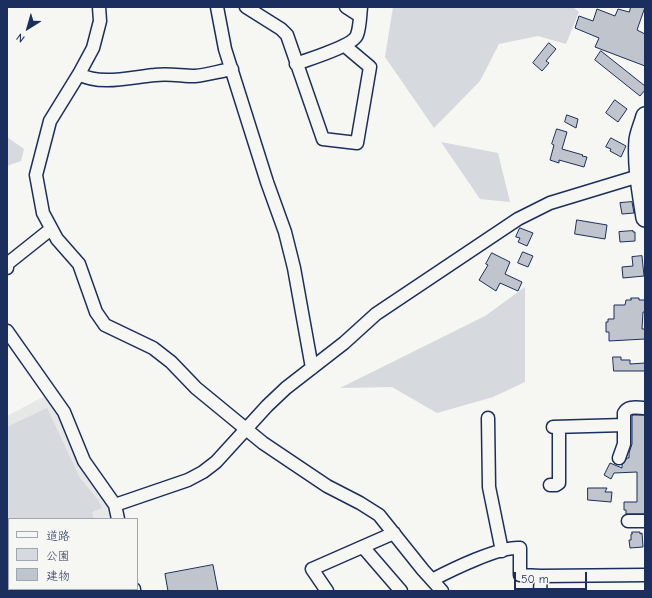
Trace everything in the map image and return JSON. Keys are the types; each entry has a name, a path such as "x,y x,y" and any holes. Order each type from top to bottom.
{"street":[{"path":"99,7 100,21 93,48 50,121 36,175 43,213 57,239 79,264 96,312 105,324 153,348 171,362 196,388 263,443 327,486 360,502 379,515 442,591"},
{"path":"217,7 225,49 267,182 285,232 294,268 312,368"},
{"path":"246,7 281,29 287,35 323,139 357,143 370,67 345,46"},
{"path":"296,64 345,46 353,41 357,36 360,11 346,7"},
{"path":"79,74 94,80 130,79 157,74 196,76 232,69"},
{"path":"645,116 638,139 639,176 645,218"},
{"path":"115,505 188,480 203,472 216,462 267,406 286,388 344,343 376,314 518,219 550,203 639,176"},
{"path":"7,268 7,264 51,229"},
{"path":"7,331 64,412 84,461 115,505 118,518"},
{"path":"619,458 624,444 624,413 628,408 645,408"},
{"path":"488,418 489,487 502,550"},
{"path":"550,485 556,485 559,483 556,427 624,426"},
{"path":"628,521 645,521"},
{"path":"327,591 312,569 394,534"},
{"path":"364,547 402,591"},
{"path":"432,580 445,573 502,550 515,548 520,548 520,575 645,575"},
{"path":"540,591 541,576"}],"shaded area":[{"path":"47,395 62,416 108,502 112,518 8,518 8,590 128,591 7,591 7,416"}],"green space":[{"path":"393,7 573,7 579,12 566,44 538,36 499,44 480,81 434,128 385,57"},
{"path":"7,137 24,149 21,161 7,166"},
{"path":"441,142 498,153 510,202 480,199"},
{"path":"525,287 525,382 493,397 437,413 392,387 340,388 485,316"},
{"path":"47,408 80,478 98,500 102,508 92,512 94,518 8,518 7,584 7,427"}],"building":[{"path":"631,7 645,7 637,30 645,34 645,66 595,47 599,38 575,28 579,16 593,21 597,9 615,16 618,9 629,12"},
{"path":"549,43 556,49 546,61 549,63 542,71 533,63"},
{"path":"601,51 645,86 645,90 640,96 595,60"},
{"path":"615,100 627,109 618,122 606,113"},
{"path":"567,115 578,119 576,128 565,122"},
{"path":"557,129 567,132 562,149 587,157 584,167 559,160 559,163 550,160 554,145 552,144"},
{"path":"611,138 626,146 621,157 606,147"},
{"path":"632,202 634,213 622,214 620,203"},
{"path":"577,220 607,225 605,239 575,234"},
{"path":"520,228 533,233 527,246 518,242 520,238 516,237"},
{"path":"619,232 635,232 635,241 620,242"},
{"path":"523,252 533,256 528,267 518,263"},
{"path":"492,253 510,262 505,274 522,282 518,291 500,283 496,291 479,280 488,265 486,264"},
{"path":"642,256 644,276 623,278 622,267 633,266 632,257"},
{"path":"631,298 645,300 645,312 643,312 642,329 645,329 645,339 609,341 609,332 606,332 606,322 608,322 608,319 614,319 614,305 625,305 626,300 631,300"},
{"path":"613,357 621,357 621,360 630,360 630,364 645,363 645,371 614,371"},
{"path":"645,415 645,514 626,514 626,510 624,510 624,502 637,502 637,472 614,473 611,479 604,475 610,463 622,468 622,465 627,458 629,458 632,444 632,416"},
{"path":"588,488 607,488 605,492 612,492 611,502 588,500"},
{"path":"632,532 642,533 643,547 630,548 629,540 631,540"},
{"path":"213,565 218,591 168,591 165,574"}]}
